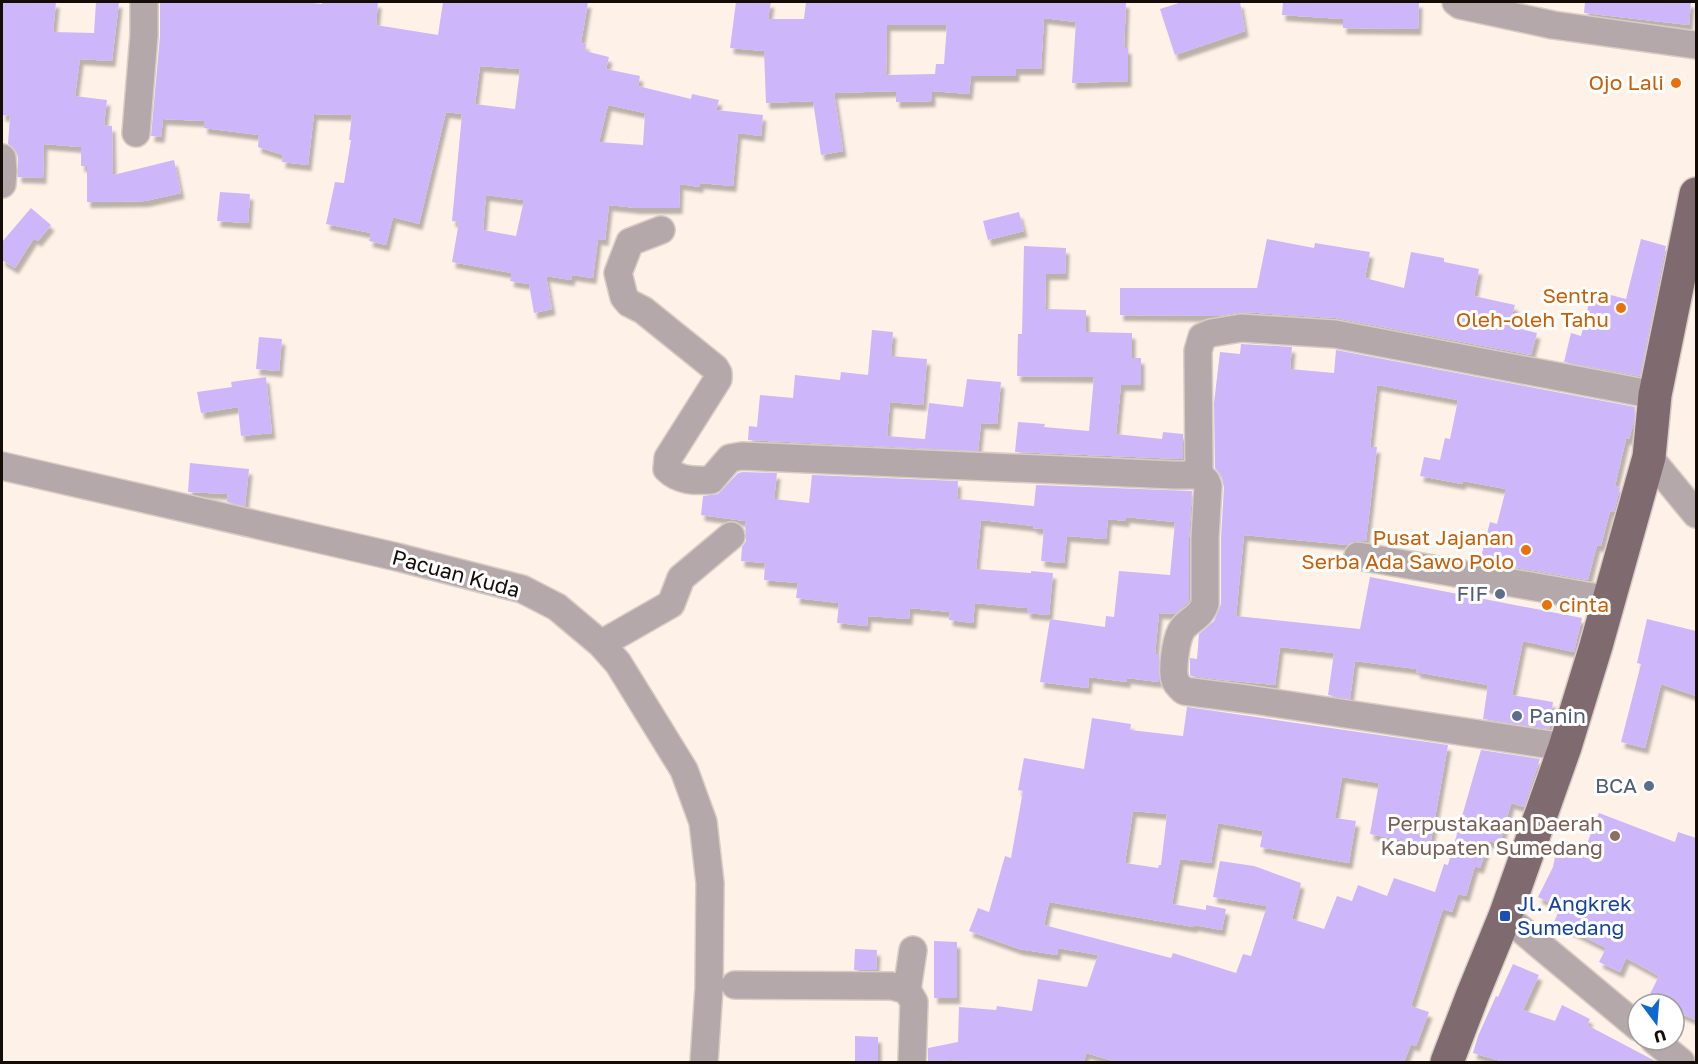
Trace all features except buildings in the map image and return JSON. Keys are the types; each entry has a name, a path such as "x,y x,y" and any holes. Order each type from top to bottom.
{"main road":[{"path":"1447,1062 1505,916 1565,747 1610,600 1649,457 1655,394 1696,194"}],"street":[{"path":"136,133 144,35 144,2"},
{"path":"1456,2 1460,5 1552,25 1696,45"},
{"path":"2,158 2,184"},
{"path":"661,230 630,242 618,273 624,297 629,303 657,321 715,368 718,373 718,379 668,458 667,469 679,478 698,481 711,480 730,458 742,456 1199,475 1208,486 1205,604 1201,612 1184,627 1178,637 1174,676 1177,685 1184,691 1265,701 1565,747"},
{"path":"1199,475 1198,351 1202,337 1211,333 1241,328 1335,334 1655,394"},
{"path":"1649,457 1696,514"},
{"name":"Pacuan Kuda","path":"2,466 397,557 522,589 557,608 601,644 618,663 684,770 703,822 710,882 709,988 704,1062"},
{"path":"601,644 671,604 681,578 731,536"},
{"path":"1358,556 1610,600"},
{"path":"1505,916 1626,1017"},
{"path":"912,1062 914,1002 908,990 913,950"},
{"path":"735,985 892,986 908,990"},
{"path":"1669,1052 1681,1062"}],"place":[{"name":"Ojo Lali","path":"1676,83"},
{"name":"Sentra Oleh-oleh Tahu","path":"1621,308"},
{"name":"Pusat Jajanan Serba Ada Sawo Polo","path":"1526,550"},
{"name":"FIF","path":"1500,594"},
{"name":"cinta","path":"1547,605"},
{"name":"Panin","path":"1517,716"},
{"name":"BCA","path":"1649,786"},
{"name":"Perpustakaan Daerah Kabupaten Sumedang","path":"1615,836"},
{"name":"Jl. Angkrek Sumedang","path":"1505,916"}]}
